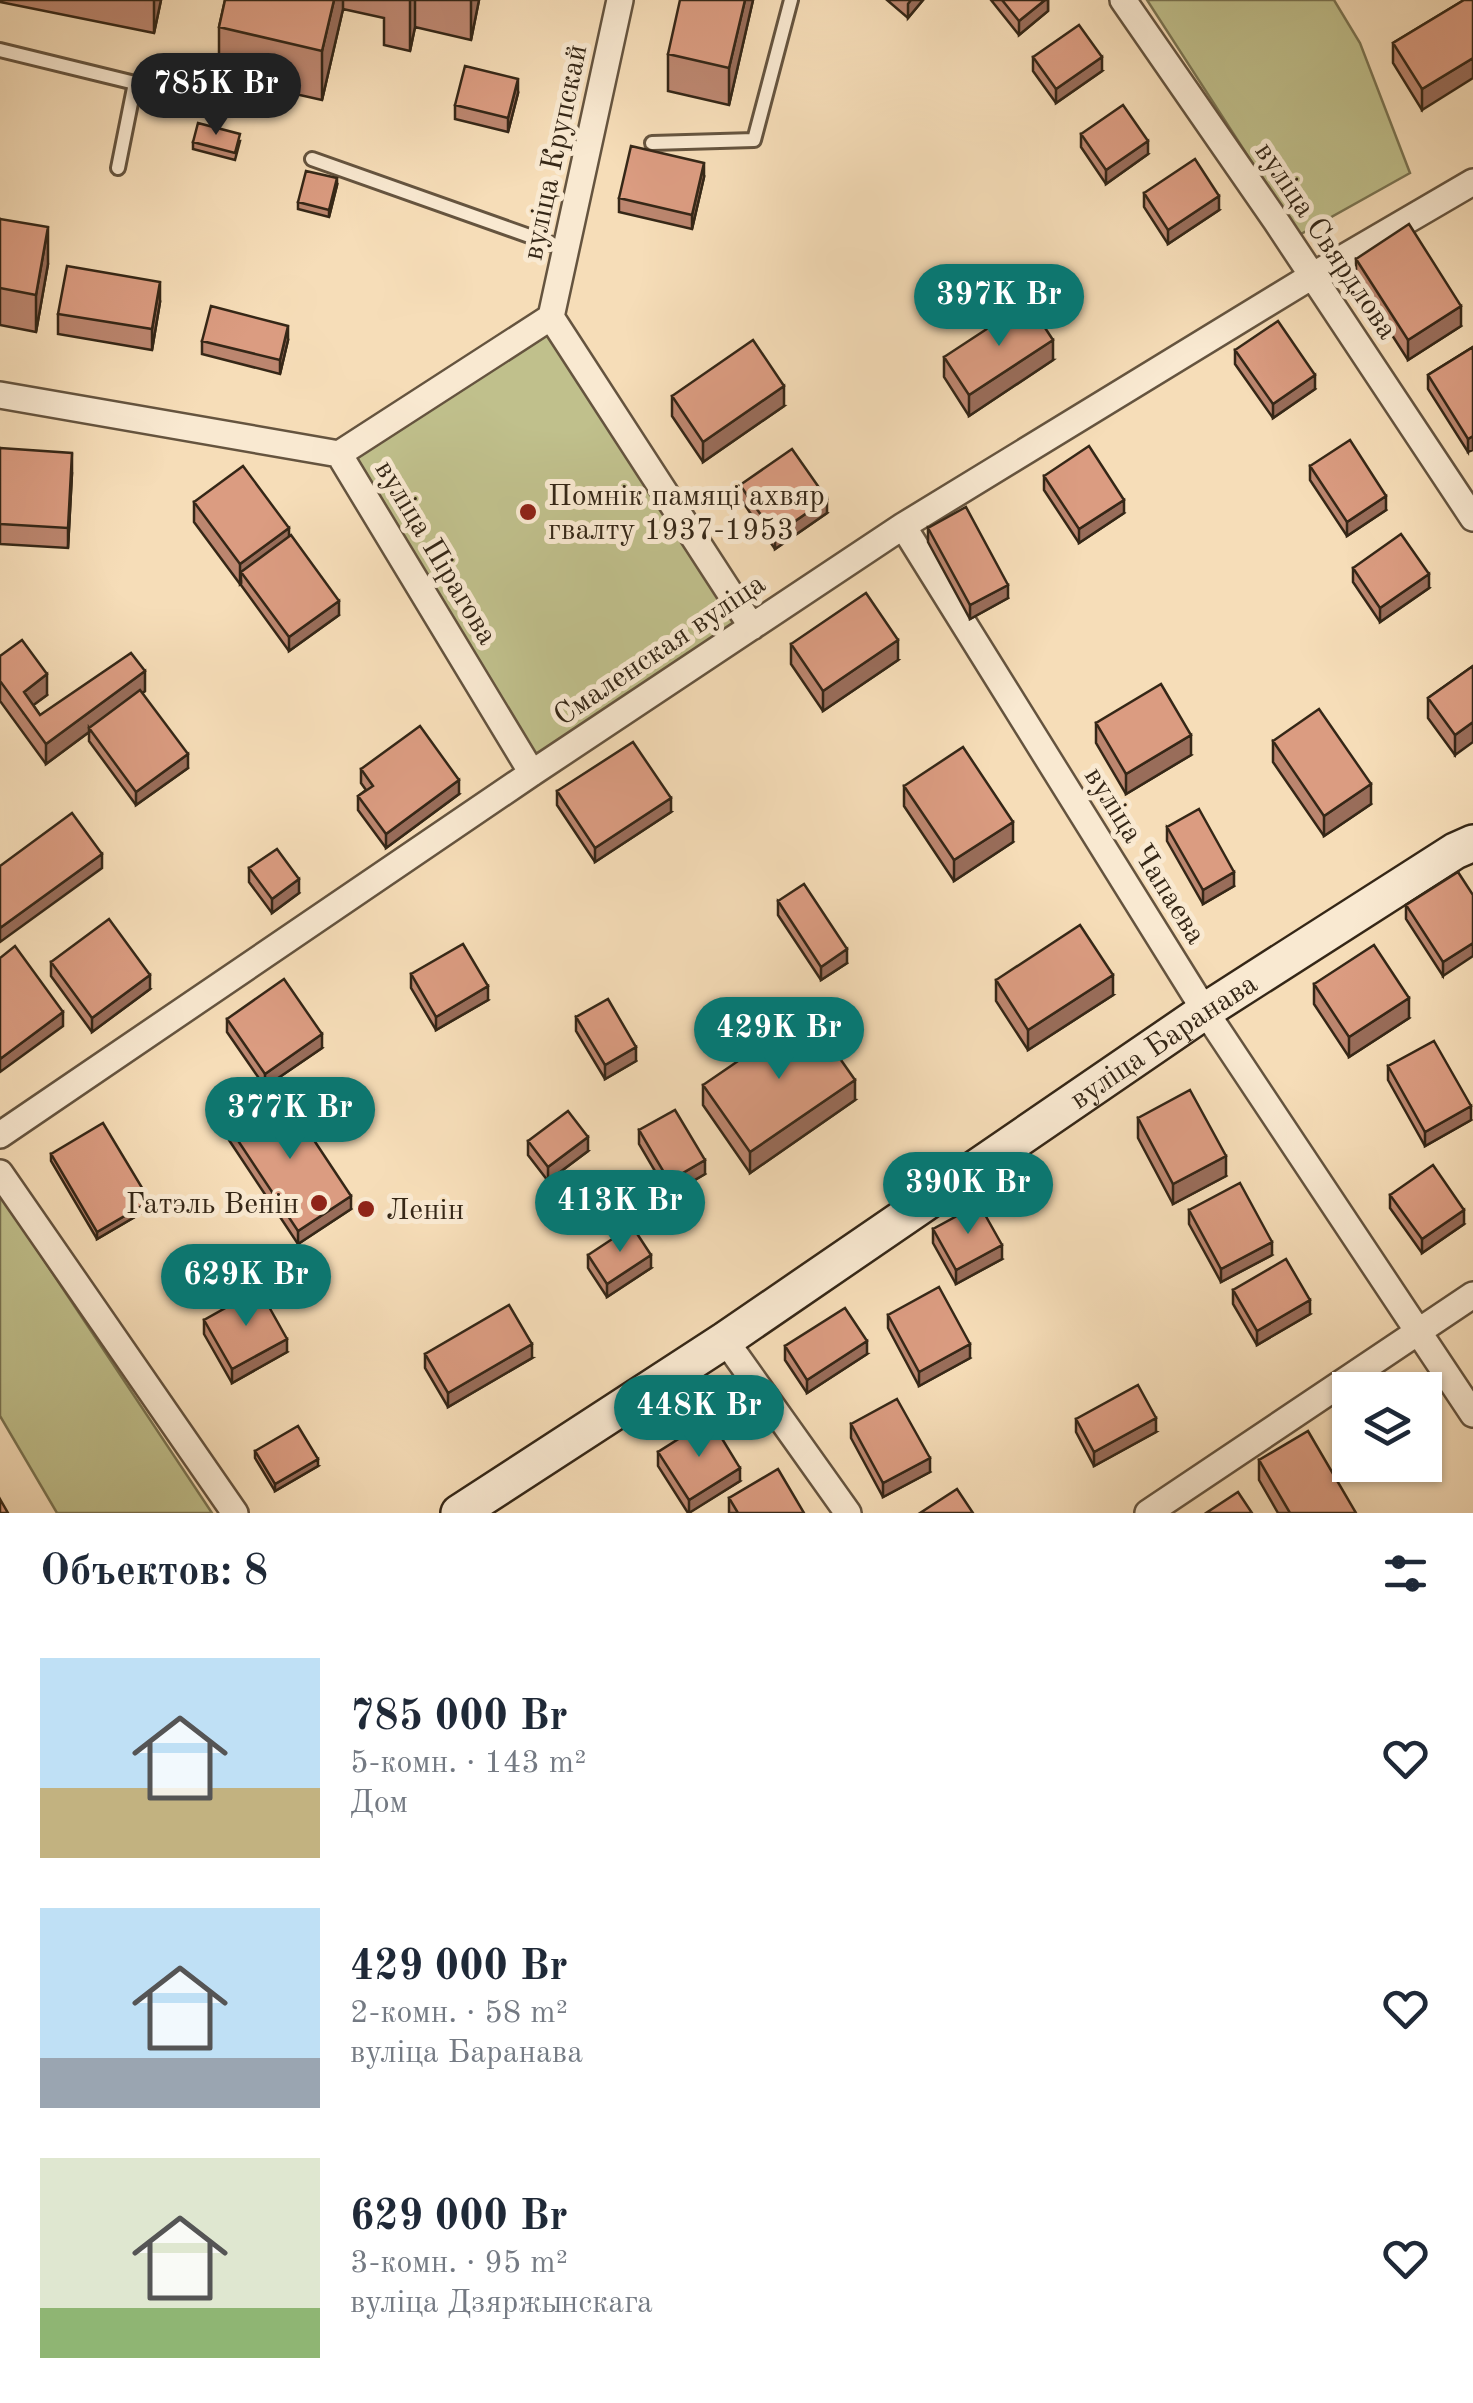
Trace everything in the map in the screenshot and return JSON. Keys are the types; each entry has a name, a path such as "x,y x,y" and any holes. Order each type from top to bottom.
{"main road":[{"name":"вуліца Баранава","path":"459,1513 725,1340 1205,1011 1473,843"}],"street":[{"name":"вуліца Крупскай","path":"551,317 620,0"},
{"name":"вуліца Свярдлова","path":"1123,0 1473,518"},
{"name":"Смаленская вуліца","path":"0,1134 532,772 903,526 1473,182"},
{"path":"339,454 551,317 752,627"},
{"name":"вуліца Пірагова","path":"0,395 339,454 532,772"},
{"name":"вуліца Чапаева","path":"903,526 1205,1011 1473,1414"},
{"path":"0,1173 235,1513"},
{"path":"1148,1513 1473,1295"},
{"path":"725,1340 848,1513"}],"lane":[{"path":"652,143 754,140 791,0"},
{"path":"0,50 135,82 118,168"},
{"path":"312,159 566,249"}],"green space":[{"path":"1147,0 1334,0 1360,43 1410,173 1299,235"},
{"path":"550,326 744,625 534,762 348,456"},
{"path":"0,1194 212,1513 57,1513 0,1416"}],"building":[{"path":"225,0 334,0 322,51 219,27"},
{"path":"680,0 745,0 729,68 668,54"},
{"path":"1002,0 1045,0 1019,21"},
{"path":"1464,0 1473,0 1473,58 1422,89 1393,43"},
{"path":"1079,25 1102,57 1056,89 1033,57"},
{"path":"465,66 518,79 508,118 455,105"},
{"path":"1123,105 1148,141 1106,170 1081,134"},
{"path":"198,123 240,134 235,153 193,142"},
{"path":"631,146 704,163 692,215 619,198"},
{"path":"1195,159 1219,196 1168,230 1144,193"},
{"path":"306,171 337,178 329,210 298,202"},
{"path":"0,219 48,227 36,295 0,288"},
{"path":"1409,224 1461,306 1408,340 1356,259"},
{"path":"67,266 160,282 152,329 58,314"},
{"path":"1028,302 1053,340 969,395 944,357"},
{"path":"211,306 288,326 280,360 202,341"},
{"path":"1278,321 1315,375 1273,404 1235,350"},
{"path":"753,340 784,386 703,442 672,396"},
{"path":"1473,347 1473,436 1468,439 1428,375"},
{"path":"1350,440 1386,496 1347,522 1310,466"},
{"path":"1089,446 1124,500 1079,529 1044,476"},
{"path":"0,448 72,453 68,528 0,524"},
{"path":"792,449 827,499 775,535 740,485"},
{"path":"243,466 289,528 240,564 194,502"},
{"path":"966,507 1008,585 970,605 928,528"},
{"path":"1401,534 1429,574 1380,608 1353,568"},
{"path":"291,535 339,601 289,637 241,572"},
{"path":"866,593 898,640 823,691 791,644"},
{"path":"22,640 47,674 24,692 40,715 131,653 145,671 46,744 0,681 0,656"},
{"path":"1473,666 1473,722 1455,735 1428,698"},
{"path":"1161,684 1191,735 1126,774 1096,723"},
{"path":"140,690 188,754 136,792 89,728"},
{"path":"1319,709 1371,784 1324,816 1273,741"},
{"path":"420,726 459,780 386,834 358,796 373,786 361,769"},
{"path":"633,742 671,798 595,848 557,791"},
{"path":"963,747 1013,822 954,860 904,786"},
{"path":"1199,809 1234,872 1203,890 1167,827"},
{"path":"72,813 102,854 0,928 0,866"},
{"path":"277,849 299,879 272,899 249,868"},
{"path":"1458,872 1473,895 1473,943 1443,962 1406,905"},
{"path":"804,884 847,949 821,967 778,901"},
{"path":"109,919 150,975 92,1018 51,962"},
{"path":"1080,925 1113,975 1028,1030 996,980"},
{"path":"463,944 488,986 436,1017 411,974"},
{"path":"1374,945 1409,998 1349,1037 1314,984"},
{"path":"15,946 63,1012 0,1059 0,958"},
{"path":"284,979 322,1034 265,1074 227,1019"},
{"path":"608,999 636,1047 605,1065 576,1017"},
{"path":"808,1013 855,1080 750,1152 703,1085"},
{"path":"1434,1041 1471,1106 1425,1132 1388,1066"},
{"path":"1190,1090 1226,1156 1173,1184 1138,1118"},
{"path":"282,1092 351,1196 298,1231 229,1127"},
{"path":"675,1110 705,1160 669,1181 639,1130"},
{"path":"568,1111 588,1137 548,1167 528,1141"},
{"path":"103,1123 150,1201 97,1232 51,1154"},
{"path":"1433,1165 1464,1210 1422,1239 1390,1195"},
{"path":"1240,1183 1272,1242 1221,1269 1189,1210"},
{"path":"979,1204 1002,1245 956,1270 933,1229"},
{"path":"632,1226 651,1255 607,1284 588,1255"},
{"path":"1286,1259 1310,1300 1257,1331 1233,1290"},
{"path":"939,1287 970,1344 919,1372 888,1315"},
{"path":"259,1289 287,1339 232,1369 204,1320"},
{"path":"509,1305 532,1344 448,1393 425,1354"},
{"path":"845,1308 867,1341 807,1380 785,1346"},
{"path":"1138,1385 1156,1418 1094,1452 1076,1419"},
{"path":"897,1399 930,1458 883,1483 851,1424"},
{"path":"710,1419 740,1468 689,1500 658,1452"},
{"path":"298,1426 318,1459 275,1484 255,1451"},
{"path":"1308,1431 1332,1472 1332,1482 1338,1482 1356,1513 1290,1513 1259,1460"},
{"path":"778,1469 804,1513 738,1513 729,1498"},
{"path":"957,1489 973,1513 920,1513"},
{"path":"1238,1492 1252,1513 1206,1513"}],"place":[{"name":"Помнік памяці ахвяр гвалту 1937-1953","path":"528,512"},
{"name":"Гатэль Венін","path":"319,1203"},
{"name":"Ленін","path":"366,1209"}]}
